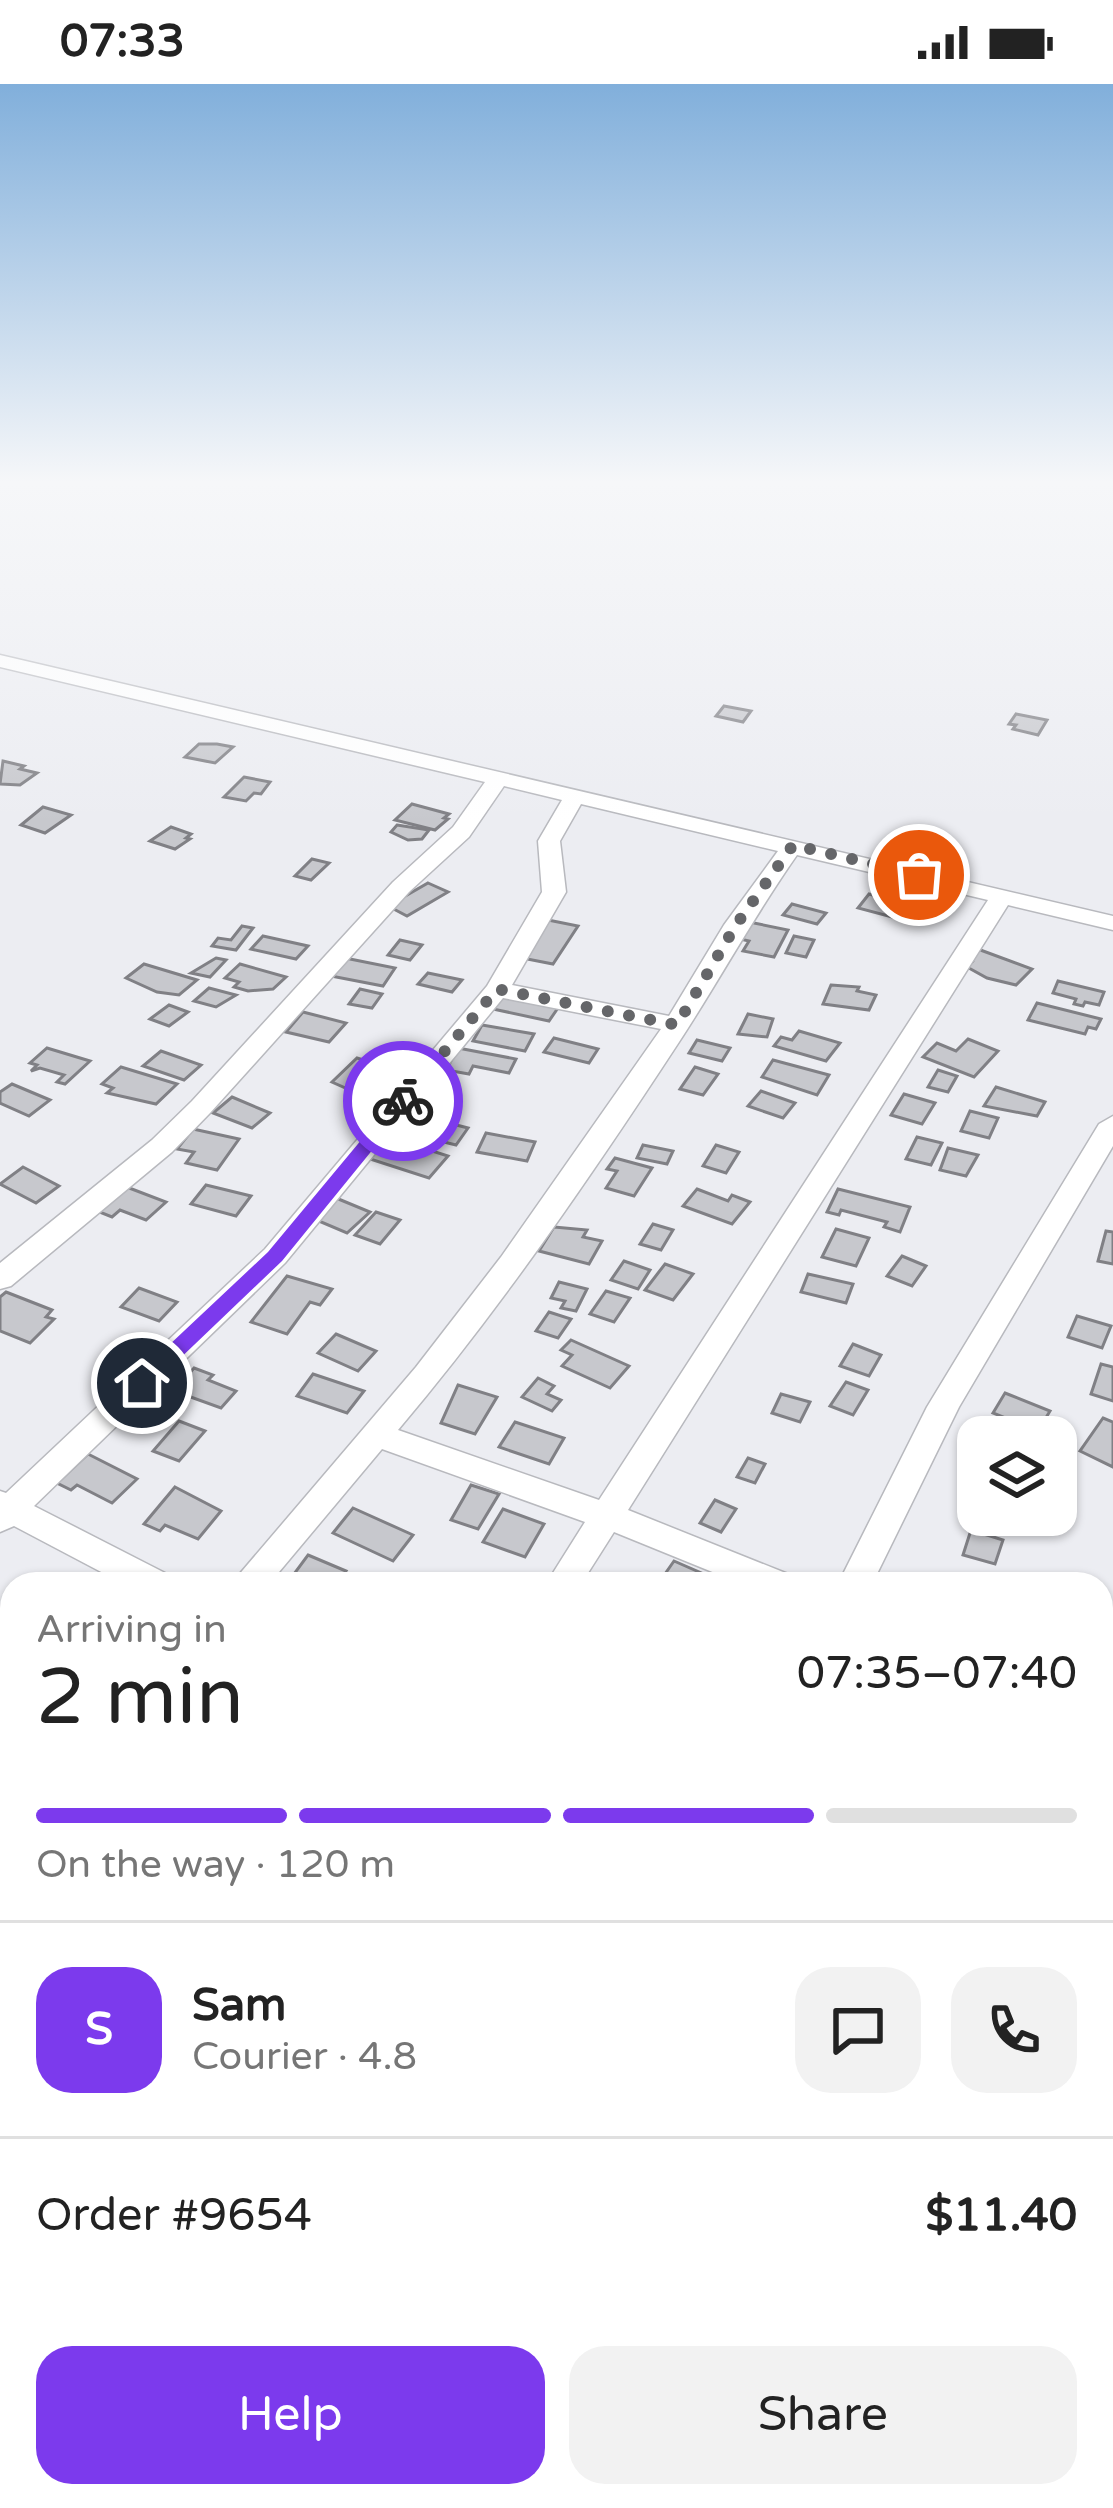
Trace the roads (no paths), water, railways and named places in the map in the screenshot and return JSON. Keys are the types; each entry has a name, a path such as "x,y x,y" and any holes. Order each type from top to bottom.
{"street":[{"path":"0,661 1113,922"},
{"path":"0,1279 162,1146 201,1107 401,887 461,832 500,776"},
{"path":"130,1572 3,1511 275,1256 497,989 554,892 549,842 576,793"},
{"path":"258,1572 377,1435 511,1264 677,1025 736,925 793,845"},
{"path":"571,1572 1003,895"},
{"path":"497,989 677,1025"},
{"path":"861,1572 918,1448 969,1356 1113,1124"},
{"path":"377,1435 607,1515 747,1572"}]}
